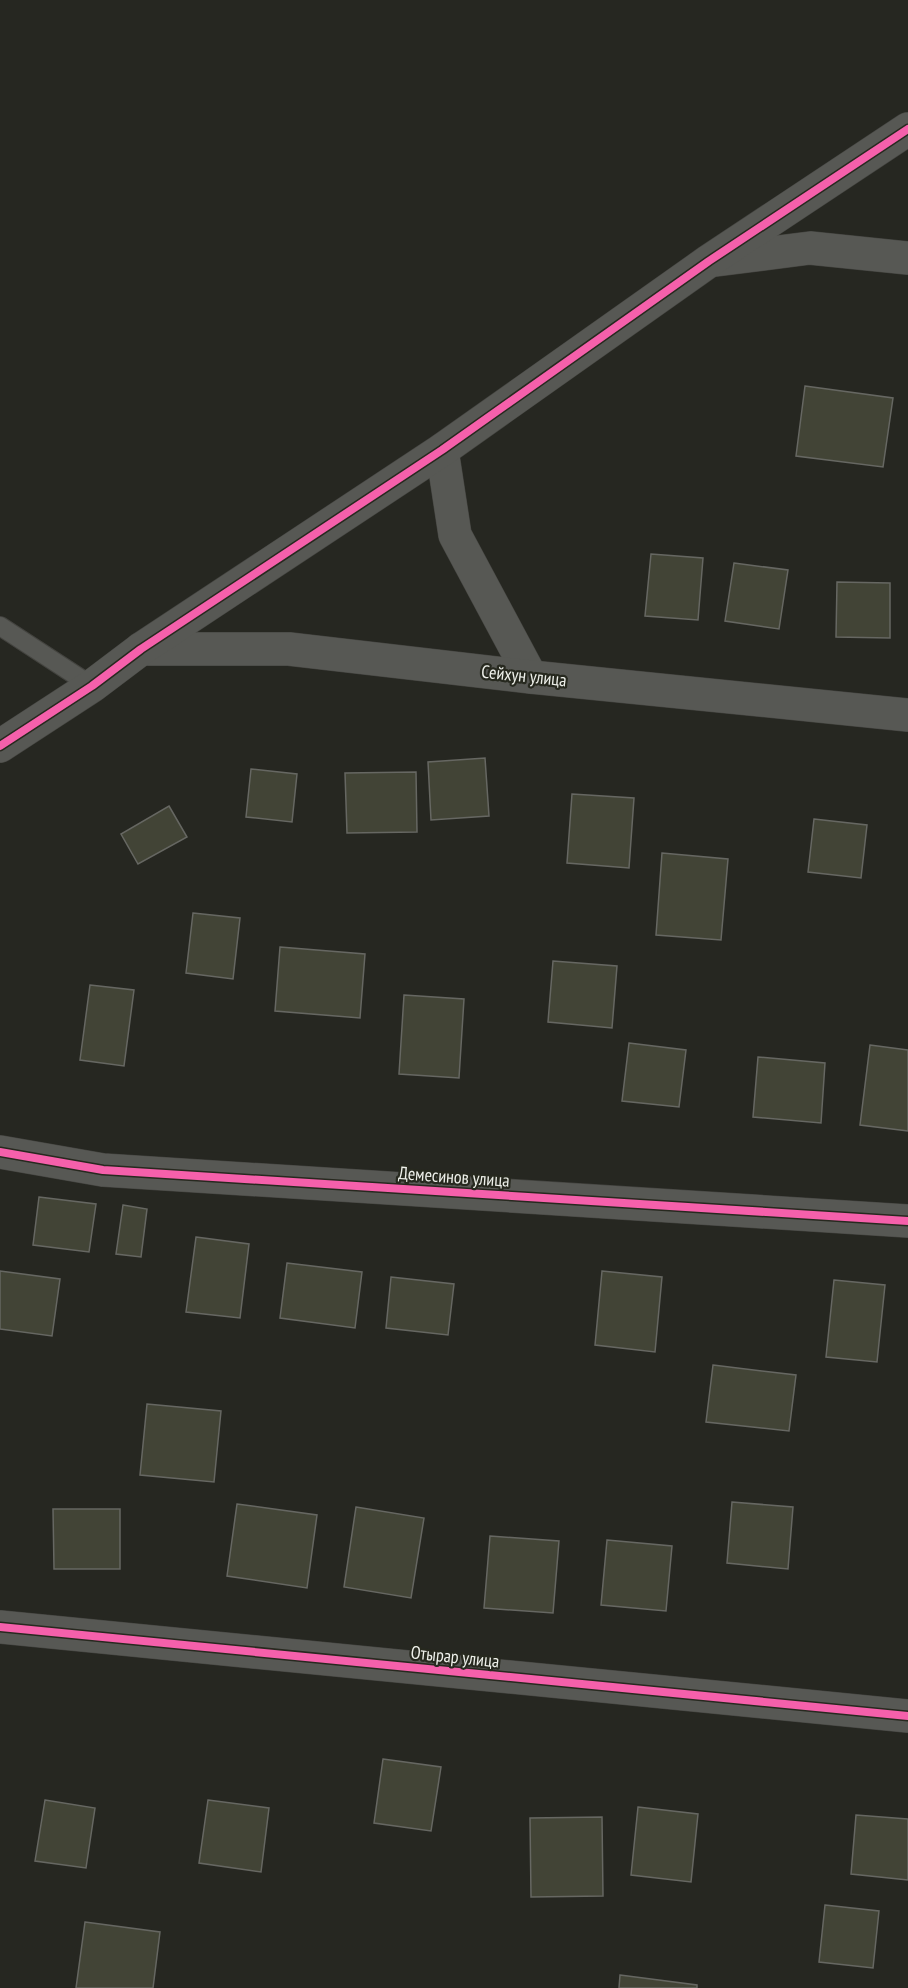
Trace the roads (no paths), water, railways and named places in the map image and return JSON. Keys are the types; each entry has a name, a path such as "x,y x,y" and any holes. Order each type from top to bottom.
{"street":[{"path":"0,746 93,686 141,649 441,450 709,261 908,129"},
{"path":"709,261 810,248 908,258"},
{"path":"441,450 455,535 531,677"},
{"name":"Сейхун улица","path":"141,649 289,649 531,677 908,715"},
{"name":"Демесинов улица","path":"0,1152 103,1170 908,1221"},
{"name":"Отырар улица","path":"0,1627 908,1716"}],"lane":[{"path":"0,626 93,686"}]}
